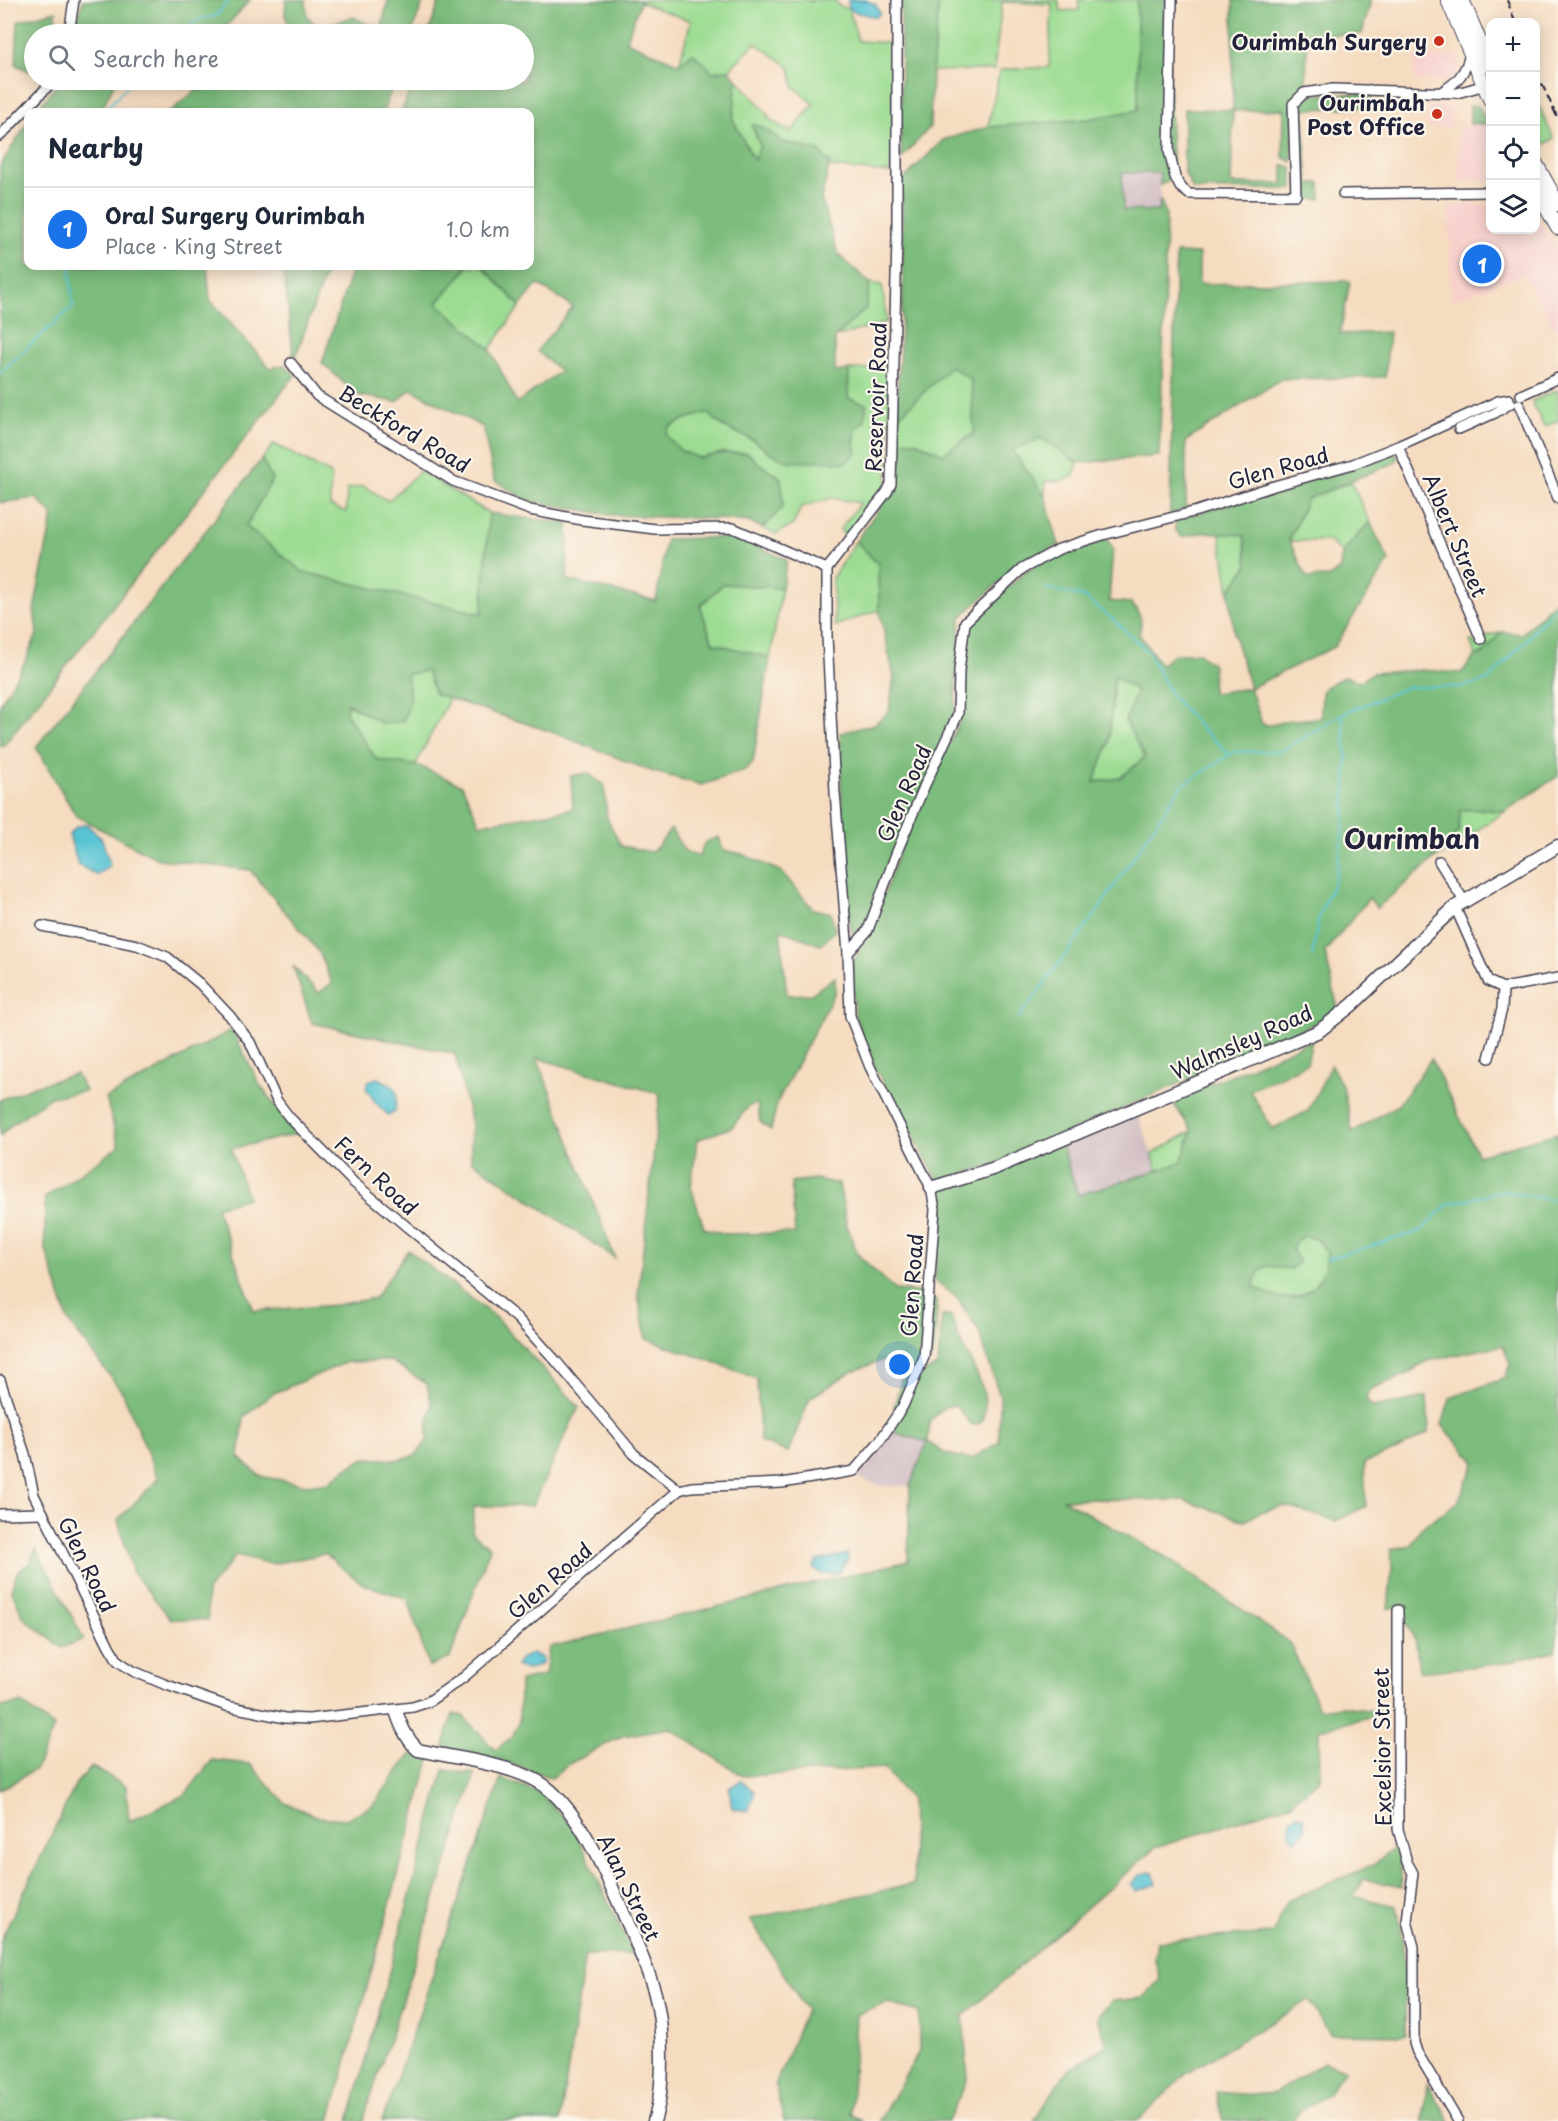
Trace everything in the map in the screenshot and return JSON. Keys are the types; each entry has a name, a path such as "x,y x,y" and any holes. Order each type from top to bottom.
{"main road":[{"path":"1448,0 1470,54 1486,83"},
{"path":"1462,0 1486,55"},
{"path":"1540,179 1547,205 1558,228"}],"street":[{"path":"70,24 74,0"},
{"name":"Reservoir Road","path":"827,569 891,484 897,238 897,0"},
{"path":"1172,0 1169,151 1175,177 1180,187 1189,194 1296,195 1293,104 1304,93 1333,89 1465,92 1486,85"},
{"path":"1439,93 1459,79 1466,69 1470,54"},
{"path":"27,108 44,90"},
{"path":"0,136 24,111"},
{"path":"1343,194 1486,193"},
{"name":"Beckford Road","path":"291,363 317,396 453,481 530,510 582,520 655,528 733,528 827,569"},
{"name":"Glen Road","path":"0,1380 25,1454 34,1495 118,1661 133,1671 164,1684 227,1706 285,1718 309,1719 396,1711 428,1702 464,1677 679,1490 691,1487 782,1483 854,1471 879,1442 903,1406 924,1357 935,1209 931,1188 870,1067 850,1016 848,953 867,930 920,796 958,714 959,671 965,622 1022,569 1059,549 1103,535 1197,511 1353,464 1498,400 1515,400 1558,378"},
{"path":"1459,429 1495,413 1515,400 1558,498"},
{"name":"Albert Street","path":"1398,446 1481,639"},
{"path":"827,569 827,637 835,792 848,953"},
{"name":"Walmsley Road","path":"931,1188 995,1168 1319,1030 1352,1005 1460,904 1558,846"},
{"path":"1439,861 1460,904 1488,981 1503,988 1558,978"},
{"name":"Fern Road","path":"42,926 137,945 167,957 200,984 250,1041 277,1101 289,1117 353,1182 517,1318 634,1454 679,1490"},
{"path":"1489,1058 1502,1009 1503,988"},
{"path":"0,1514 43,1513"},
{"name":"Excelsior Street","path":"1398,1610 1398,1829 1407,1863 1413,1873 1407,1921 1414,1947 1414,2043 1417,2052 1458,2121"},
{"name":"Alan Street","path":"396,1711 402,1730 409,1742 418,1750 527,1775 546,1786 568,1810 602,1864 645,1962 656,1995 660,2022 662,2086 660,2104 654,2121"}],"shaded area":[{"path":"1457,55 1461,67 1449,81 1414,81 1415,56"},
{"path":"1428,106 1451,106 1452,127 1428,128"},
{"path":"1470,124 1486,124 1486,181 1459,181 1458,127 1470,127"},
{"path":"1122,172 1160,173 1160,211 1123,211"},
{"path":"1449,205 1486,205 1486,234 1540,234 1540,221 1558,250 1558,333 1523,275 1451,300"},
{"path":"1137,1112 1158,1172 1078,1195 1061,1143"},
{"path":"890,1431 928,1442 910,1486 881,1486 855,1477 868,1465"}],"green space":[{"path":"83,0 250,0 228,24 77,24"},
{"path":"286,0 306,0 307,16 315,24 289,24 285,16"},
{"path":"388,0 424,0 415,24 382,24"},
{"path":"440,0 641,0 626,41 679,64 693,53 713,72 729,70 737,79 733,120 754,160 760,146 752,125 760,126 783,142 819,151 830,163 821,199 838,254 870,283 866,308 835,337 835,372 849,370 848,398 866,404 865,420 856,430 854,441 857,453 845,463 790,462 771,453 751,439 724,427 707,413 669,427 666,435 681,451 699,458 723,453 748,453 758,463 781,478 783,507 762,528 749,522 720,519 610,515 526,500 494,480 483,427 411,389 397,402 357,395 322,363 352,270 466,270 437,303 490,349 517,403 560,371 537,351 573,307 538,284 520,306 486,270 534,270 534,108 403,108 410,90 534,90 534,24 432,24"},
{"path":"641,0 806,0 811,2 811,0 835,0 839,6 849,9 858,41 892,43 893,131 890,173 829,167 830,163 819,151 783,142 760,126 752,126 760,146 754,160 733,120 737,79 769,116 767,118 791,132 814,104 794,87 790,67 755,43 729,70 713,72 679,64 691,21 642,3"},
{"path":"901,0 939,0 932,71 930,127 901,159"},
{"path":"939,0 1058,0 1061,11 1079,10 1078,0 1137,0 1138,110 1089,119 988,127 1000,70 1049,67 1052,4 1002,2 994,70 932,71"},
{"path":"1137,0 1166,0 1172,160 1168,182 1160,185 1160,173 1122,173 1123,210 1159,211 1160,200 1166,213 1159,456 1078,463 1041,438 1012,450 1045,496 1059,545 1019,564 961,617 955,713 864,930 861,935 855,935 851,930 848,915 840,733 875,724 889,711 894,677 879,610 878,564 856,541 893,489 900,462 895,440 915,441 943,454 974,433 971,380 951,366 896,419 903,293 902,181 943,140 988,127 1089,119 1138,110"},
{"path":"1233,0 1371,0 1362,34 1307,35 1306,90 1294,97 1292,162 1283,157 1284,109 1233,111 1231,184 1283,184 1283,165 1292,167 1293,189 1193,190 1184,171 1184,109 1233,110"},
{"path":"56,11 56,24 24,24 24,69 16,65 18,21"},
{"path":"353,17 368,24 331,24"},
{"path":"53,90 111,90 102,108 38,108"},
{"path":"196,90 391,90 384,108 174,108"},
{"path":"1369,94 1374,107 1303,109 1308,183 1320,183 1321,199 1309,199 1301,180 1297,104 1306,96"},
{"path":"1470,106 1478,106 1486,119 1486,124 1470,124"},
{"path":"1540,108 1554,139 1540,146"},
{"path":"24,128 24,270 207,270 210,300 270,368 285,365 295,375 4,745 0,747 0,704 24,664 37,634 34,609 53,515 36,498 0,503 0,166"},
{"path":"1176,253 1199,254 1199,284 1350,281 1340,334 1389,332 1385,377 1281,379 1186,441 1186,509 1170,514"},
{"path":"283,270 327,270 294,361"},
{"path":"465,270 486,270 520,306 490,349 436,303"},
{"path":"870,283 882,285 887,322 835,337 866,308"},
{"path":"951,366 971,380 974,433 943,454 915,441 900,462 893,489 896,419"},
{"path":"888,367 890,413 887,486 845,536 840,529 860,503 832,498 801,507 793,525 776,534 762,528 783,507 781,478 758,463 748,453 723,453 699,458 681,451 666,436 669,427 707,413 724,427 751,439 771,453 845,463 857,453 854,441 856,430 865,420 866,404 848,398 849,370"},
{"path":"1558,390 1558,421 1544,427 1532,401"},
{"path":"1041,438 1078,463 1073,477 1061,481 1045,481 1045,496 1011,450"},
{"path":"274,444 331,474 330,506 346,512 347,489 364,486 388,501 420,471 489,513 483,614 303,573 246,526 272,480 262,459"},
{"path":"1395,453 1398,458 1394,463 1307,499 1289,540 1307,578 1329,577 1340,569 1342,553 1370,522 1389,561 1334,647 1250,688 1234,634 1229,592 1248,565 1244,535 1206,532 1182,537 1175,530 1176,520"},
{"path":"262,459 272,480 246,526 303,572 482,614 489,513 568,524 567,580 656,601 666,539 736,537 787,560 782,588 723,584 700,606 713,643 770,658 753,762 745,770 702,785 651,771 552,732 435,694 427,671 407,674 410,701 403,721 383,724 347,703 346,713 376,759 419,766 462,785 480,824 573,809 571,776 587,773 604,785 607,818 621,846 651,852 671,829 685,852 699,856 705,842 719,837 723,850 742,854 782,872 813,909 831,913 835,930 821,945 780,930 787,995 811,994 835,977 835,992 777,1103 771,1130 760,1122 757,1103 748,1107 732,1127 697,1140 691,1187 704,1228 726,1234 795,1233 791,1182 816,1179 839,1184 847,1226 858,1255 895,1290 926,1293 921,1356 900,1406 894,1407 906,1363 891,1357 851,1372 810,1398 788,1452 760,1442 757,1379 646,1339 638,1295 660,1094 537,1058 615,1258 471,1160 471,1124 455,1054 312,1023 293,966 319,993 332,983 319,952 250,870 158,859 76,816 36,747"},
{"path":"1351,482 1370,522 1342,553 1329,541 1289,541 1307,499"},
{"path":"1220,533 1244,535 1248,565 1229,592"},
{"path":"1105,537 1113,548 1109,601 1131,603 1141,621 1139,634 1161,665 1172,655 1197,652 1213,664 1212,693 1250,688 1262,724 1266,725 1321,717 1322,693 1325,687 1345,676 1360,682 1372,673 1421,670 1461,673 1476,656 1484,653 1501,632 1522,634 1558,598 1558,776 1504,812 1481,809 1460,810 1459,832 1439,850 1432,861 1377,908 1369,898 1325,952 1338,1009 1314,1024 994,1165 938,1180 874,1066 855,1016 851,966 870,931 902,845 963,714 963,670 970,623 1025,572 1060,552","holes":["1114,676 1137,691 1125,721 1145,757 1120,778 1094,782 1109,743"]},
{"path":"856,541 878,564 879,610 835,626 832,578"},
{"path":"723,584 782,588 770,658 713,643 700,606"},
{"path":"1501,632 1484,654 1476,656 1470,641 1484,642 1488,636"},
{"path":"427,671 435,694 450,697 415,766 375,759 346,713 347,703 383,724 410,701 407,674"},
{"path":"1114,676 1137,691 1125,721 1145,757 1120,778 1094,782 1109,743"},
{"path":"1481,809 1504,812 1432,861 1439,850 1459,832 1460,810"},
{"path":"232,1030 260,1085 296,1134 231,1149 248,1198 216,1207 254,1311 336,1305 375,1298 408,1250 493,1315 579,1407 532,1506 474,1506 472,1532 490,1548 450,1658 429,1667 408,1599 363,1584 325,1554 271,1564 236,1555 207,1591 208,1620 171,1619 133,1573 118,1520 158,1479 123,1393 68,1321 45,1246 45,1198 119,1146 106,1098","holes":["391,1361 427,1384 432,1406 428,1421 428,1440 416,1455 398,1460 365,1458 345,1469 329,1482 307,1485 260,1476 239,1457 244,1417 272,1394 347,1362"]},
{"path":"1312,1040 1307,1064 1250,1090 1272,1129 1308,1111 1331,1065 1343,1087 1352,1132 1398,1105 1431,1059 1478,1155 1558,1133 1558,1632 1555,1651 1498,1664 1419,1672 1416,1643 1404,1619 1401,1606 1388,1609 1392,1568 1391,1549 1411,1545 1421,1528 1458,1502 1475,1462 1442,1425 1450,1398 1505,1378 1510,1365 1503,1345 1427,1361 1405,1375 1371,1389 1366,1399 1372,1407 1427,1397 1429,1432 1399,1449 1364,1463 1366,1506 1336,1521 1284,1506 1260,1512 1245,1521 1183,1500 1062,1499 1169,1559 1290,1643 1319,1709 1344,1706 1384,1713 1319,1730 1320,1779 1290,1804 1155,1848 963,2016 968,2078 948,2121 879,2121 919,2052 919,2012 887,2003 856,2015 851,2114 862,2121 784,2121 775,2085 806,2010 750,1919 914,1884 911,1800 884,1768 743,1776 670,1728 622,1736 567,1765 552,1778 504,1761 443,1749 453,1714 463,1716 495,1750 512,1737 519,1722 520,1681 545,1675 549,1647 908,1561 910,1486 927,1442 890,1431 918,1376 938,1365 942,1316 951,1316 961,1344 973,1365 984,1395 984,1415 980,1424 972,1425 955,1405 945,1407 930,1421 928,1442 946,1454 972,1459 999,1442 1000,1397 979,1331 958,1299 935,1280 939,1211 935,1189 1061,1143 1078,1195 1181,1163 1192,1131 1170,1098 1239,1072","holes":["1306,1236 1318,1240 1327,1253 1319,1280 1311,1289 1291,1298 1266,1293 1253,1286 1260,1270 1267,1266 1291,1269 1299,1262 1292,1249 1297,1239"]},
{"path":"76,1074 85,1091 51,1097 12,1124 0,1136 0,1100 34,1086"},
{"path":"1192,1131 1181,1163 1158,1172 1152,1154"},
{"path":"1306,1236 1318,1240 1328,1253 1322,1275 1309,1290 1292,1298 1281,1298 1269,1296 1253,1286 1259,1270 1267,1266 1291,1269 1292,1250 1297,1239"},
{"path":"932,1297 937,1302 934,1349 931,1358 921,1372"},
{"path":"36,1549 84,1639 62,1648 24,1618 11,1589 18,1571 29,1564"},
{"path":"21,1703 54,1727 36,1769 0,1790 0,1707"},
{"path":"411,1754 430,1759 330,2121 0,2121 0,1942 77,1782 92,1767 126,1786 129,1821 185,1795 212,1760 250,1764 285,1803 318,1817 346,1819 373,1805"},
{"path":"444,1770 475,1774 363,2121 349,2121"},
{"path":"501,1778 540,1793 573,1827 633,1954 585,1955 560,2121 382,2121"},
{"path":"1396,1847 1400,1857 1402,1887 1364,1879 1353,1896 1397,1906 1405,1970 1405,2035 1330,2034 1309,2000 1186,2073 1139,2120 1034,2121 1066,2072 1107,2045 1098,2017 1112,2001 1142,1998 1160,1980 1155,1960 1157,1941 1273,1933 1286,1901 1373,1865"},
{"path":"1324,2062 1345,2069 1327,2095 1298,2112 1293,2121 1265,2121 1260,2118 1258,2121 1223,2121 1216,2092 1252,2095 1275,2093"},
{"path":"1427,2083 1450,2121 1423,2121"}],"water":[{"path":"848,0 866,0 876,5 880,13 876,17 855,12 849,9"},
{"path":"86,824 102,839 110,865 97,875 78,865 69,835 76,827"},
{"path":"377,1078 393,1086 397,1094 395,1111 388,1115 366,1088 368,1081"},
{"path":"847,1554 848,1559 838,1574 821,1574 813,1568 817,1561"},
{"path":"532,1653 542,1658 542,1663 529,1669 516,1666 520,1659"},
{"path":"741,1781 755,1792 748,1811 732,1808 729,1788"},
{"path":"1298,1815 1304,1817 1305,1832 1295,1840 1290,1834 1291,1820"},
{"path":"1149,1872 1153,1873 1157,1884 1136,1891 1131,1884 1139,1876"}],"waterway":[{"path":"192,24 199,19 216,16 229,0"},
{"path":"107,108 124,90"},
{"path":"0,373 73,306 70,270"},
{"path":"1046,588 1084,597 1114,620 1148,652 1172,697 1229,754"},
{"path":"1019,1018 1097,912 1181,786 1234,752 1281,751 1342,714 1408,687 1462,687 1488,680 1555,607 1558,607"},
{"path":"1312,957 1319,916 1335,879 1344,826 1347,759 1342,714"},
{"path":"1327,1259 1421,1231 1448,1204 1502,1191 1558,1201"}],"railway":[{"path":"1507,0 1514,18"},
{"path":"1536,72 1558,119"}],"place":[{"name":"Ourimbah Surgery","path":"1439,41"},
{"name":"Ourimbah Post Office","path":"1437,114"},
{"name":"Oral Surgery Ourimbah","path":"1482,264"}],"district":[{"name":"Ourimbah","path":"1412,837"}]}
